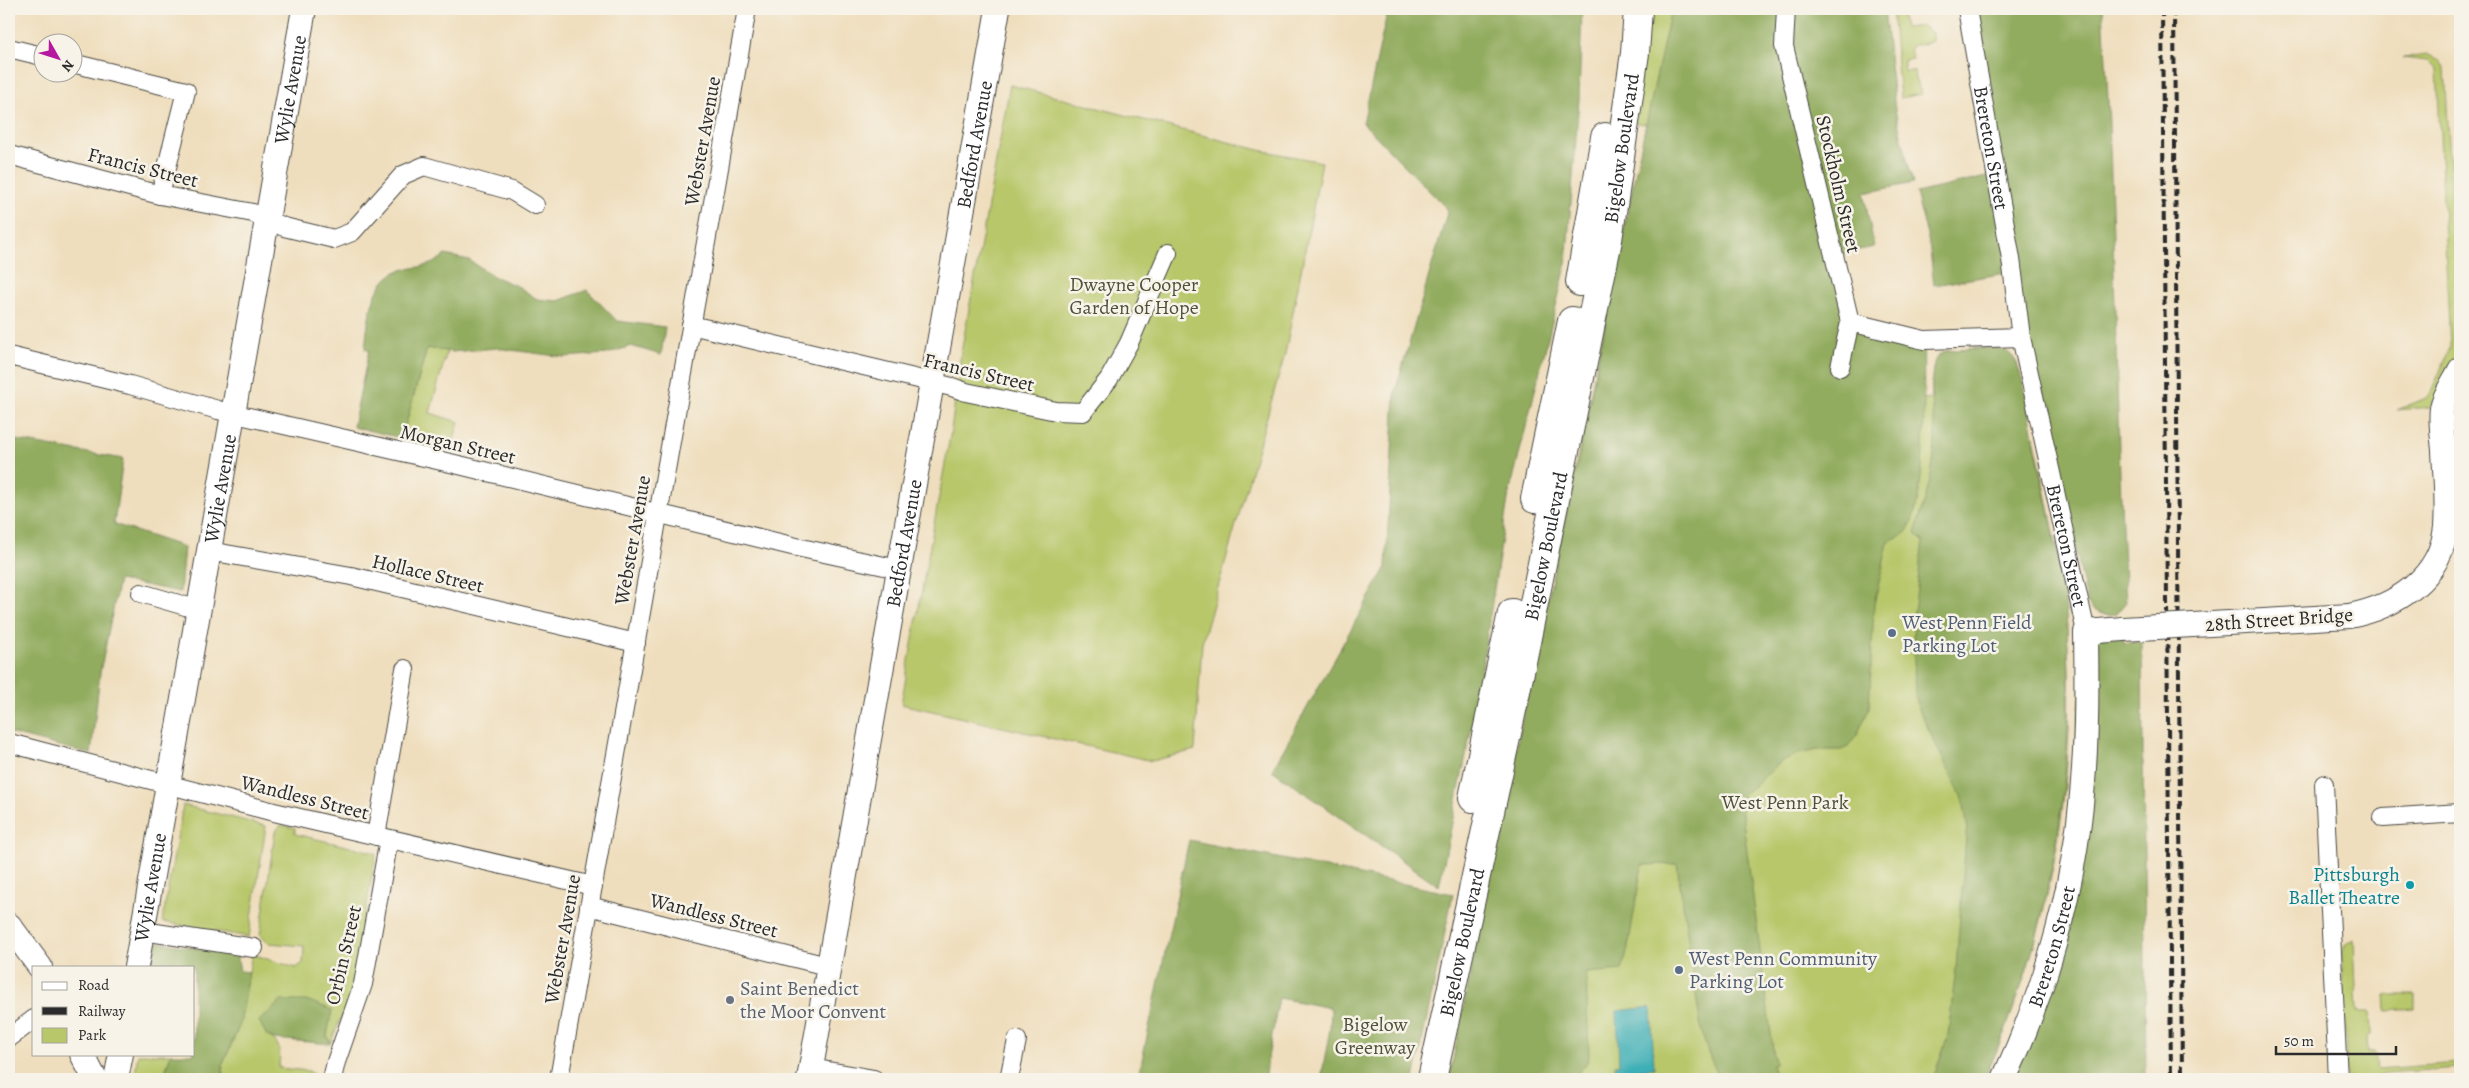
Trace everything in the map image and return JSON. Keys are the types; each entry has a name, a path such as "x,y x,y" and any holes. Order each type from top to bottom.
{"main road":[{"name":"Bigelow Boulevard","path":"1414,1079 1586,254 1614,78 1621,9"},
{"name":"Bigelow Boulevard","path":"1432,1079 1514,701 1608,240 1635,52 1638,9"}],"street":[{"name":"Wylie Avenue","path":"136,966 304,9"},
{"name":"Webster Avenue","path":"559,1079 746,9"},
{"name":"Bedford Avenue","path":"810,1074 998,9"},
{"name":"Stockholm Street","path":"1786,9 1784,46 1850,322 1840,367"},
{"name":"Brereton Street","path":"1968,9 2011,259 2021,337 2086,632 2088,702 2083,785 2070,874 2048,966 2004,1079"},
{"path":"9,48 32,54"},
{"path":"82,66 186,91 160,195"},
{"name":"Francis Street","path":"9,155 160,195 253,213 284,227 334,238 352,232 403,174 424,166 512,191 535,205"},
{"name":"Francis Street","path":"691,325 1056,411 1082,412 1109,379 1125,350 1168,253"},
{"path":"1850,322 1924,340 2021,337"},
{"name":"Morgan Street","path":"9,356 130,385 233,413 792,546 898,569"},
{"name":"28th Street Bridge","path":"2086,632 2123,628 2350,616 2367,612 2397,600 2422,578 2437,556 2446,526 2454,424 2442,408 2460,370"},
{"name":"Hollace Street","path":"209,551 351,576 636,643"},
{"path":"141,593 199,610"},
{"name":"Orbin Street","path":"332,1079 363,984 405,669"},
{"name":"Wandless Street","path":"9,743 274,812 593,886"},
{"path":"2324,784 2338,1079"},
{"path":"2383,818 2460,813"},
{"name":"Wandless Street","path":"589,906 828,966"},
{"path":"9,925 39,966"},
{"path":"143,930 254,948"},
{"path":"9,1038 32,1021"},
{"path":"1009,1079 1017,1040"},
{"path":"83,1056 95,1079"},
{"path":"116,1079 120,1056"},
{"path":"810,1074 874,1079"}],"green space":[{"path":"1388,9 1582,9 1579,99 1566,266 1508,499 1475,712 1439,886 1272,770 1386,567 1395,392 1448,210 1363,123"},
{"name":"West Penn Park","path":"1648,9 1786,9 1850,322 1922,387 1923,399 1932,398 1934,365 1941,354 1946,351 1975,348 1995,349 2004,351 2017,363 2057,549 2065,612 2069,672 2069,731 2065,791 2056,851 2044,910 2027,968 2007,1024 1984,1079 1449,1079 1646,124 1635,123"},
{"name":"West Penn Park","path":"1671,9 1884,9 1895,110 1913,183 1864,193 1874,247 1834,255 1850,322 1924,340 1923,439 1919,492 1914,514 1907,531 1888,543 1874,604 1869,709 1857,735 1848,747 1841,750 1818,750 1798,754 1782,761 1740,798 1775,1064 1772,1065 1776,1079 1720,1079 1708,1053 1701,1029 1677,864 1642,865 1628,948 1622,970 1586,973 1589,1056 1586,1064 1573,1079 1449,1079 1534,661 1578,462 1635,175"},
{"path":"1892,9 1901,9 1904,28 1923,26 1932,33 1932,41 1913,45 1910,49 1913,59 1904,60 1904,71 1914,71 1915,79 1922,94 1900,98"},
{"path":"1967,9 2103,9 2126,602 2116,614 2100,614 2088,604 2012,272 1934,285 1929,243 1916,193 1995,175"},
{"path":"2428,55 2438,59 2445,68 2460,347 2446,384 2430,407 2397,410 2426,398 2432,390 2450,348 2437,70 2428,61 2402,58"},
{"name":"Dwayne Cooper Garden of Hope","path":"1010,85 1259,150 1322,162 1285,354 1202,643 1195,750 1152,761 901,704 951,431 961,353"},
{"path":"445,255 469,260 493,276 519,287 537,299 558,301 587,290 617,321 665,327 661,355 631,346 607,354 564,357 496,348 452,352 427,348 402,438 353,427 369,350 365,349 369,316 376,294 381,285 398,271 428,265"},
{"path":"427,348 447,351 430,413 459,422 451,449 448,450 402,438"},
{"path":"1995,348 2010,354 2020,372 2061,571 2066,613 2069,673 2068,733 2063,793 2055,852 2043,910 2027,968 2008,1024 1984,1079 1933,1079 1948,1035 1956,969 1967,823 1963,800 1920,712 1915,694 1913,620 1923,541 1915,534 1933,465 1935,432 1932,373 1935,359 1946,351"},
{"path":"9,439 123,459 114,524 184,547 180,592 119,580 100,673 91,754 9,733"},
{"path":"2123,629 2124,643 2142,642 2146,1079 2004,1079 2060,919 2086,632"},
{"path":"183,805 266,826 249,937 162,922"},
{"path":"281,825 295,828 295,834 376,853 354,978 349,999 330,1044 327,1035 332,1010 267,1036 278,1045 280,1053 279,1068 309,1071 316,1076 316,1079 223,1079 223,1064 240,1024 252,954 296,968 303,963 304,946 268,943 260,935 275,832"},
{"name":"Bigelow Greenway","path":"1189,840 1453,894 1414,1079 1321,1079 1330,1029 1331,1008 1279,998 1264,1079 1138,1079"},
{"path":"2354,940 2357,1012 2370,1012 2371,1035 2367,1037 2368,1052 2375,1052 2377,1069 2460,1063 2460,1068 2385,1073 2373,1079 2347,1079 2342,957 2344,947"},
{"path":"157,942 237,955 240,971 249,972 240,1024 223,1064 223,1079 163,1079 170,1056 195,1056 195,966 153,966"},
{"path":"2386,995 2415,995 2415,1009 2387,1011"},
{"path":"281,1001 309,1001 332,1010 327,1035 330,1044 275,1039 267,1036 259,1021"},
{"path":"138,1056 170,1056 163,1079 134,1079"}],"water":[{"path":"1651,1007 1654,1068 1615,1072 1615,1065 1619,1065 1617,1011"}],"railway":[{"path":"2162,9 2171,1079"},
{"path":"2174,9 2182,1079"}],"place":[{"name":"West Penn Field Parking Lot","path":"1892,633"},
{"name":"Pittsburgh Ballet Theatre","path":"2410,885"},
{"name":"West Penn Community Parking Lot","path":"1679,970"},
{"name":"Saint Benedict the Moor Convent","path":"730,1000"}]}
